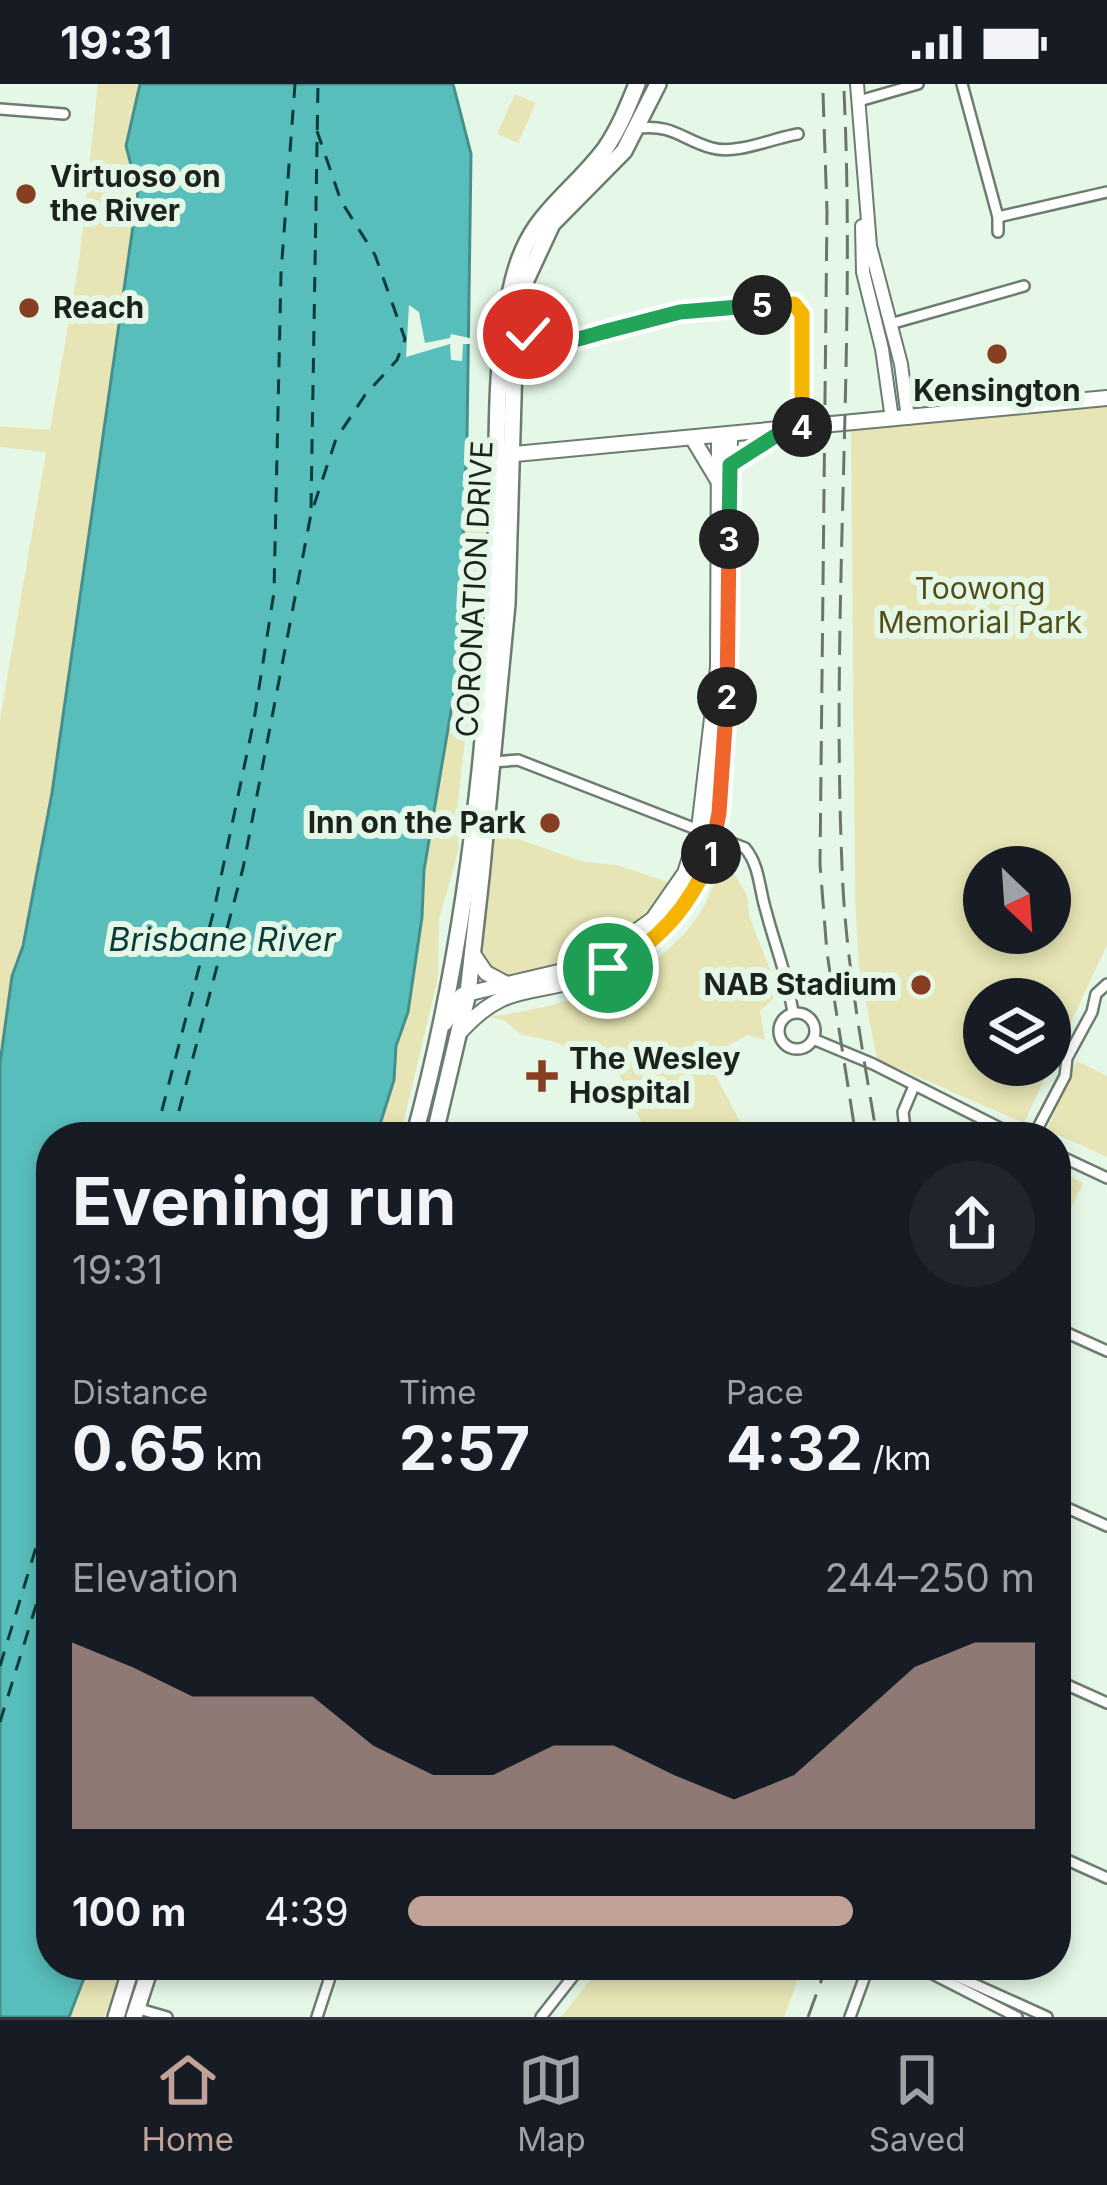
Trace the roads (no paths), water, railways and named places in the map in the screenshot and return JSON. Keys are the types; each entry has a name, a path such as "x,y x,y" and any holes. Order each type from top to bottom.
{"highway":[{"name":"CORONATION DRIVE","path":"438,1122 468,993 507,604 500,391 507,312 525,245 546,210 606,147 637,84"},
{"name":"CORONATION DRIVE","path":"418,1122 437,1044 466,875 526,280 543,238 564,208 624,151 658,84"},
{"path":"127,2011 130,1980"},
{"path":"127,2011 143,1980"}],"main road":[{"path":"505,455 1107,398"},
{"path":"730,465 783,431"},
{"path":"460,1031 498,998 584,978 649,944 695,890 716,836 729,666 730,465 724,436"},
{"path":"437,1044 456,1000 468,993 581,966 616,948 642,929 679,884 699,830 718,667 724,436"},
{"path":"693,439 720,484"},
{"path":"473,954 486,973 507,984"}],"street":[{"path":"857,84 864,188 862,267 884,326 900,418"},
{"path":"859,100 918,84"},
{"path":"962,84 998,232"},
{"path":"649,104 668,128"},
{"path":"0,109 64,113"},
{"path":"638,128 668,128 724,150 798,134"},
{"path":"998,218 1107,192"},
{"path":"884,326 1024,286"},
{"path":"514,364 559,344 680,312 794,304 803,317 802,429"},
{"path":"519,327 534,339 559,344"},
{"path":"493,762 518,760 739,844 753,859 788,976 794,1013"},
{"path":"1041,1122 1065,1076 1067,1058 1094,1000 1107,984"},
{"path":"794,1013 809,1018 815,1028 813,1039 800,1049 784,1044 779,1034 781,1023 794,1013"},
{"path":"813,1039 987,1122"},
{"path":"904,1122 903,1112 914,1086"},
{"path":"1071,1161 1107,1178"},
{"path":"1071,1335 1107,1351"},
{"path":"1071,1509 1107,1526"},
{"path":"1071,1687 1107,1703"},
{"path":"1071,1861 1107,1877"},
{"path":"317,2017 329,1980"},
{"path":"541,2017 570,1980"},
{"path":"850,2017 864,1980"},
{"path":"942,1980 1016,2017"},
{"path":"965,1980 1047,2017"},
{"path":"127,2011 167,2017"}],"water":[{"name":"Brisbane River","path":"140,84 453,84 471,154 458,670 424,870 408,1012 381,1122 36,1122 36,1980 83,1980 69,2017 0,2017 0,1063 12,976 23,946 52,793 138,191 126,146"}],"railway":[{"path":"844,91 847,285 839,769 850,968 874,1122"},
{"path":"823,93 827,212 820,864 827,953 854,1122"},
{"path":"808,2017 822,1980"}],"place":[{"name":"Virtuoso on the River","path":"26,194"},
{"name":"Reach","path":"29,308"},
{"name":"Kensington","path":"997,354"},
{"name":"Inn on the Park","path":"550,823"},
{"name":"NAB Stadium","path":"921,985"},
{"name":"The Wesley Hospital","path":"542,1076"}],"park label":[{"name":"Toowong Memorial Park","path":"980,606"}]}
